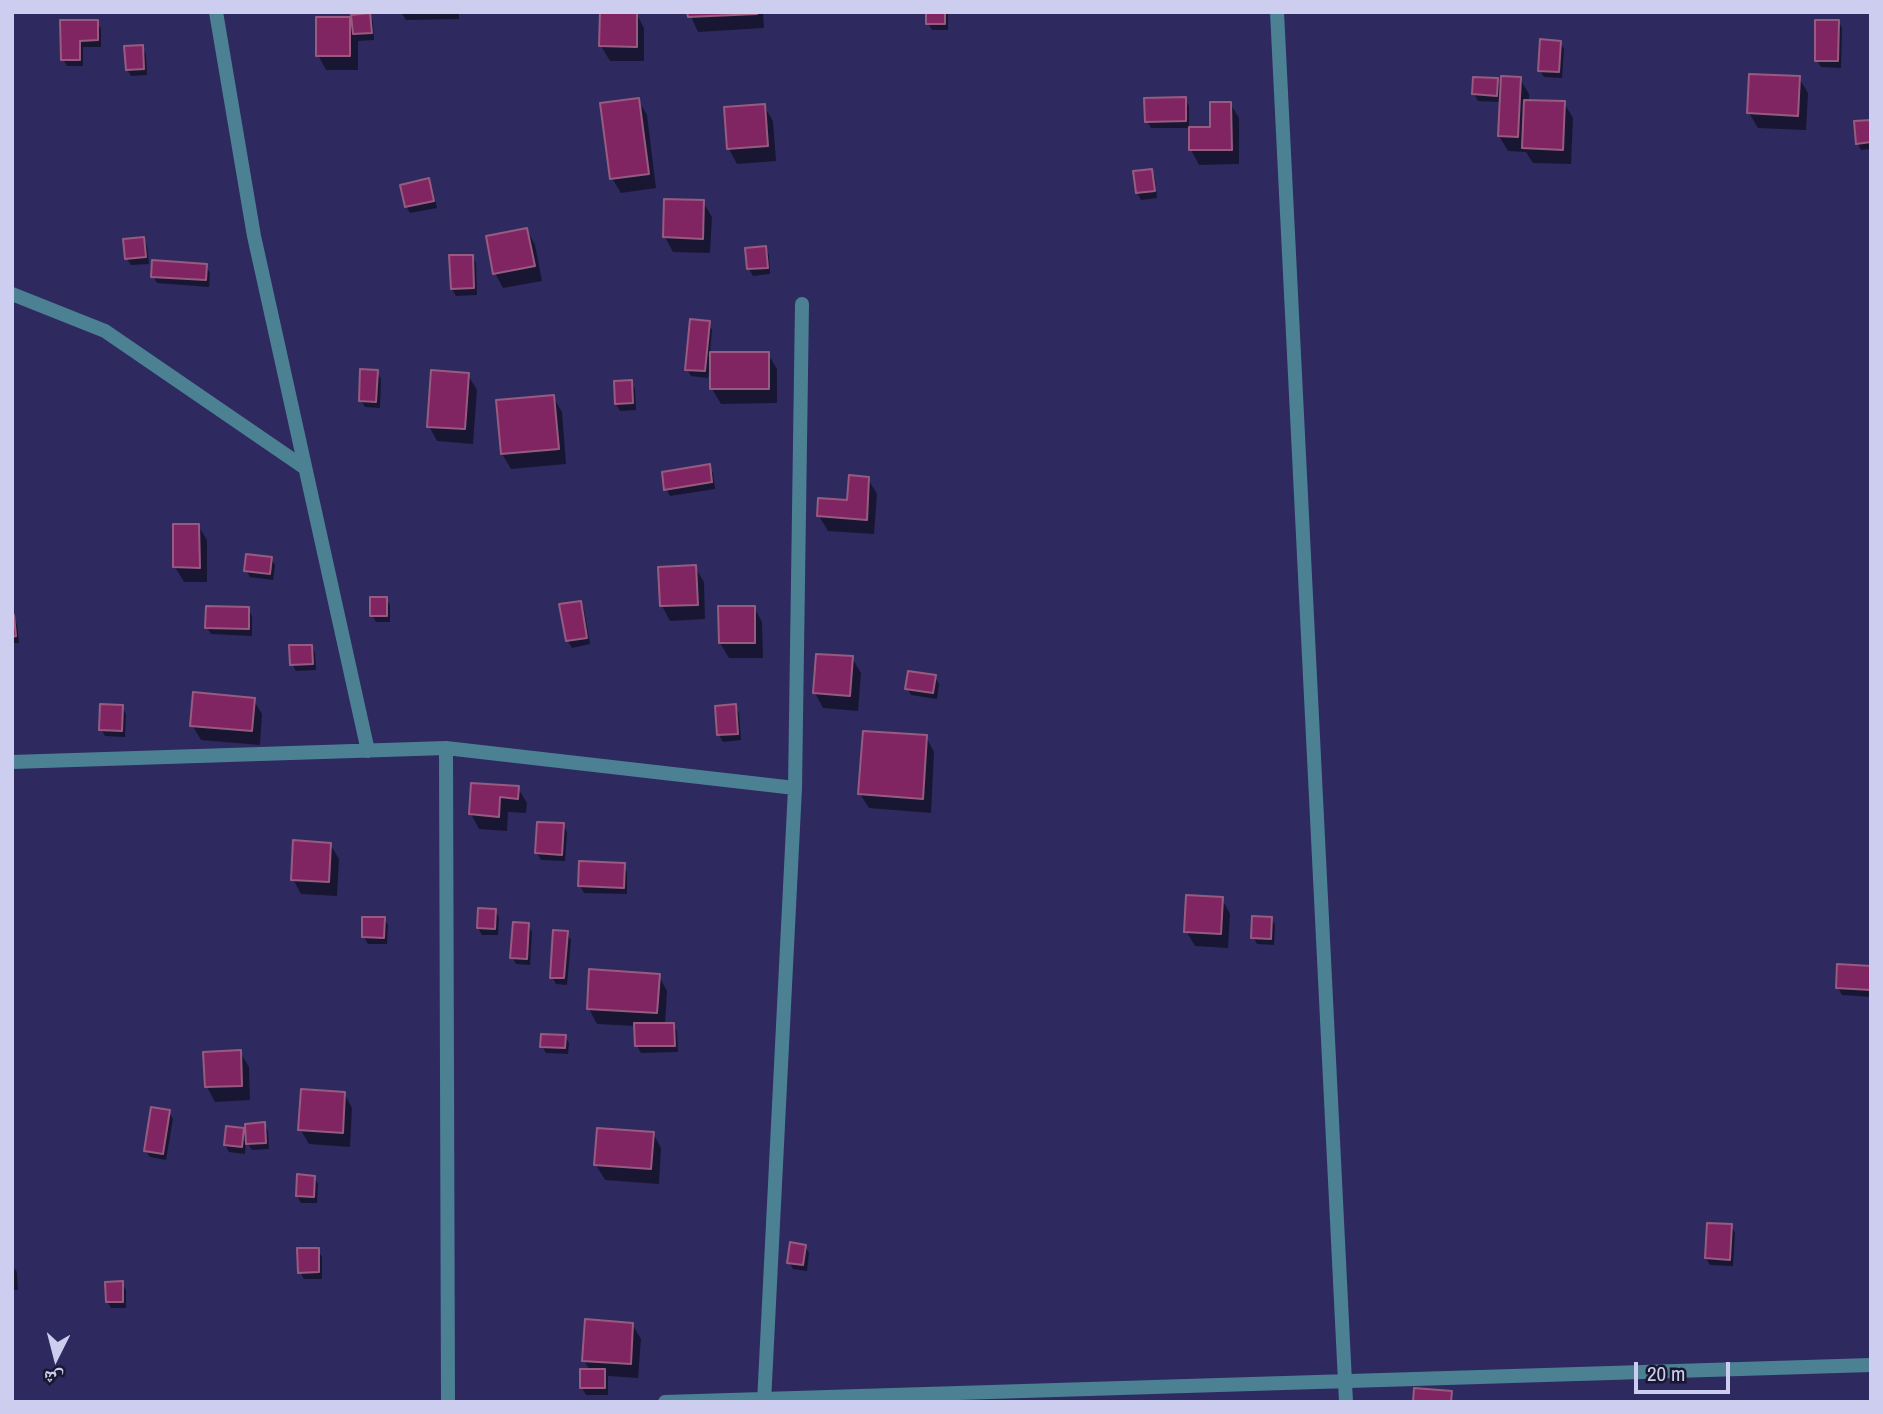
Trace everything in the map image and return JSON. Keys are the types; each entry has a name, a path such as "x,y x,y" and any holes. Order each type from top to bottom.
{"street":[{"path":"216,12 254,236 368,751"},
{"path":"1277,12 1346,1402"},
{"path":"12,294 105,331 305,468"},
{"path":"764,1401 795,788 802,303"},
{"path":"12,762 446,748 795,788"},
{"path":"446,748 448,1402"},
{"path":"665,1402 1871,1365"}],"building":[{"path":"600,12 637,12 637,47 599,46"},
{"path":"687,12 757,12 757,14 688,17"},
{"path":"926,12 945,12 945,24 926,24"},
{"path":"370,13 372,33 353,34 351,15"},
{"path":"316,17 350,17 350,56 316,56"},
{"path":"60,20 98,20 98,40 80,41 80,60 61,60"},
{"path":"1815,20 1839,20 1838,61 1815,61"},
{"path":"1540,39 1561,41 1559,72 1538,71"},
{"path":"143,45 144,69 126,70 124,46"},
{"path":"1749,74 1800,76 1798,116 1747,113"},
{"path":"1501,76 1521,77 1518,137 1498,136"},
{"path":"1473,77 1498,78 1497,96 1472,94"},
{"path":"1186,97 1186,121 1145,122 1144,98"},
{"path":"639,98 649,174 610,179 600,103"},
{"path":"1524,100 1565,101 1563,150 1522,148"},
{"path":"1210,102 1231,102 1232,150 1189,150 1189,127 1210,127"},
{"path":"765,104 768,146 727,149 724,107"},
{"path":"1871,120 1871,142 1856,144 1854,121"},
{"path":"1152,169 1155,191 1136,193 1133,171"},
{"path":"429,178 434,201 405,207 400,185"},
{"path":"664,199 704,200 703,239 663,237"},
{"path":"527,228 535,266 493,274 486,236"},
{"path":"144,237 146,257 125,259 123,239"},
{"path":"766,246 768,268 747,269 745,248"},
{"path":"449,255 473,255 474,288 451,289"},
{"path":"152,260 207,264 206,280 151,277"},
{"path":"690,319 710,321 705,371 685,370"},
{"path":"710,352 769,352 769,389 710,389"},
{"path":"360,369 378,370 376,402 359,401"},
{"path":"431,370 469,373 465,429 427,427"},
{"path":"632,380 633,403 615,404 614,381"},
{"path":"554,395 559,449 501,454 496,400"},
{"path":"710,464 712,482 664,490 662,472"},
{"path":"849,475 869,477 867,520 817,516 818,498 847,500"},
{"path":"173,524 199,524 200,568 173,567"},
{"path":"246,554 272,557 270,574 244,571"},
{"path":"696,565 698,605 660,606 658,567"},
{"path":"370,597 387,597 387,616 370,616"},
{"path":"581,601 587,638 566,641 559,604"},
{"path":"206,606 249,607 249,629 205,628"},
{"path":"718,606 755,606 755,643 719,643"},
{"path":"12,615 16,636 12,637"},
{"path":"289,645 312,645 313,664 290,665"},
{"path":"816,654 853,656 850,696 813,693"},
{"path":"908,671 936,675 933,693 905,689"},
{"path":"193,692 255,698 252,731 190,726"},
{"path":"100,704 123,705 122,731 99,730"},
{"path":"736,704 738,734 717,735 715,706"},
{"path":"863,731 927,735 923,799 858,794"},
{"path":"471,783 519,786 518,799 500,797 499,817 469,814"},
{"path":"537,822 564,823 562,855 535,853"},
{"path":"293,840 331,843 329,882 291,880"},
{"path":"579,861 625,863 624,888 578,886"},
{"path":"1186,895 1223,897 1221,934 1184,932"},
{"path":"478,908 496,909 495,929 477,928"},
{"path":"1252,916 1272,917 1271,939 1251,938"},
{"path":"362,917 385,917 384,938 362,937"},
{"path":"513,922 529,923 527,959 510,958"},
{"path":"553,930 568,931 564,978 550,978"},
{"path":"1837,964 1871,966 1871,990 1836,988"},
{"path":"589,969 660,974 657,1013 587,1009"},
{"path":"634,1023 674,1023 675,1046 635,1046"},
{"path":"541,1034 566,1035 565,1048 540,1047"},
{"path":"241,1050 242,1086 205,1087 203,1052"},
{"path":"301,1089 345,1092 343,1133 298,1130"},
{"path":"151,1107 170,1110 163,1154 144,1151"},
{"path":"265,1122 266,1143 246,1144 245,1124"},
{"path":"226,1126 244,1128 242,1147 224,1145"},
{"path":"597,1128 654,1132 651,1169 594,1165"},
{"path":"297,1174 315,1176 314,1197 296,1196"},
{"path":"1707,1223 1732,1224 1730,1260 1705,1258"},
{"path":"790,1242 806,1245 803,1265 787,1263"},
{"path":"297,1248 319,1248 319,1272 298,1273"},
{"path":"123,1281 123,1302 106,1302 105,1282"},
{"path":"585,1319 633,1323 631,1364 582,1361"},
{"path":"580,1369 605,1369 605,1388 580,1388"},
{"path":"1414,1388 1452,1391 1451,1402 1413,1402"}]}
